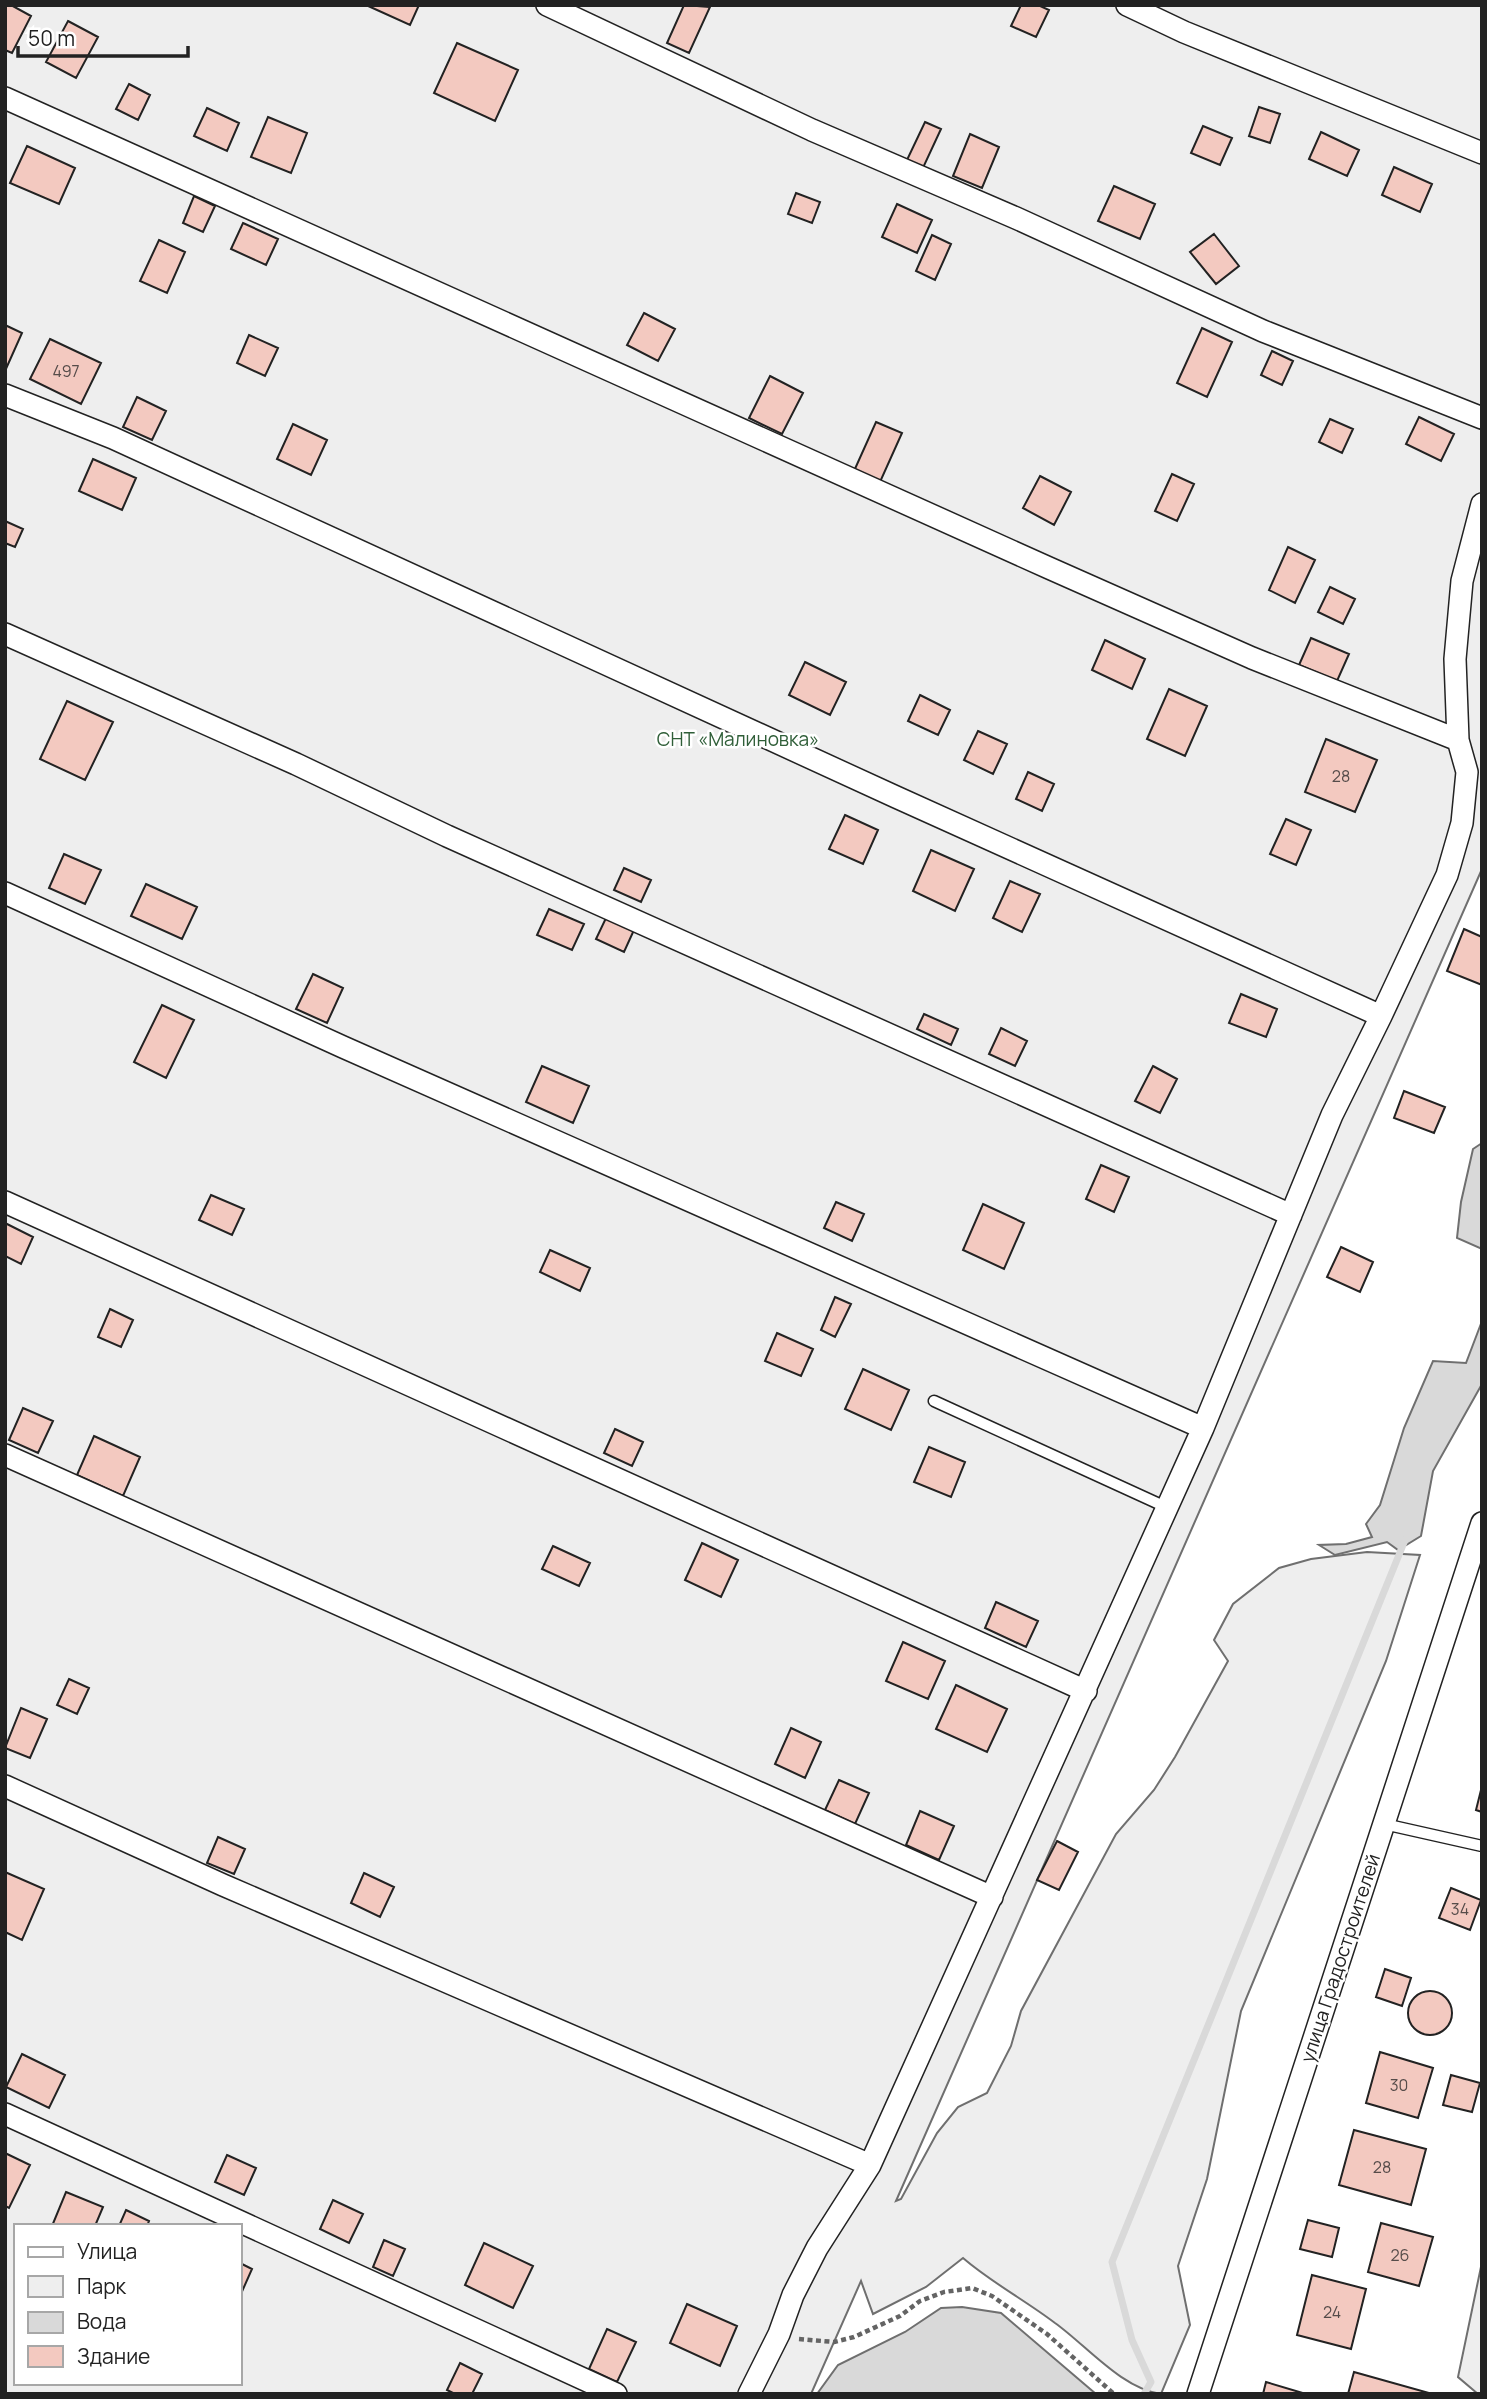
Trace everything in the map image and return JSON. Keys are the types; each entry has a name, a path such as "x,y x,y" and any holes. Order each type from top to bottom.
{"street":[{"path":"547,5 812,130 1016,218 1263,331 1482,418"},
{"path":"1127,5 1185,32 1482,153"},
{"path":"5,98 1061,574 1252,658 1458,740"},
{"path":"5,395 125,444 1381,1016"},
{"path":"749,2394 817,2248 870,2165 1203,1429 1332,1115 1447,875 1462,824 1467,772 1458,740 1455,659 1462,581 1482,504"},
{"path":"5,634 296,764 447,836 1292,1215"},
{"path":"5,893 356,1053 1203,1429"},
{"path":"5,1202 1086,1691"},
{"path":"5,1455 992,1897"},
{"name":"улица Градостроителей","path":"1198,2394 1482,1523"},
{"path":"5,1786 223,1885 870,2165"},
{"path":"5,2114 617,2394"}],"lane":[{"path":"934,1401 1168,1508"},
{"path":"1384,1824 1482,1846"}],"path":[{"path":"779,2334 807,2341 834,2342 854,2337 900,2316 920,2301 944,2292 972,2288 992,2296 1047,2334 1114,2394"}],"green space":[{"name":"СНТ «Малиновка»","path":"5,5 1482,5 1482,869 896,2201 901,2199 937,2133 958,2107 987,2093 1011,2046 1021,2011 1116,1834 1154,1790 1228,1661 1214,1640 1233,1604 1279,1568 1311,1559 1367,1552 1420,1555 1386,1661 1241,2011 1207,2179 1178,2266 1190,2325 1161,2394 1132,2384 1118,2375 1067,2332 963,2258 926,2287 873,2314 861,2281 811,2394 5,2394"},
{"path":"1482,2262 1482,2394 1478,2394 1458,2377"}],"water":[{"path":"1482,1143 1482,1249 1457,1238 1461,1202 1473,1149"},
{"path":"1482,1321 1482,1384 1433,1471 1421,1536 1398,1550 1387,1542 1335,1555 1319,1545 1346,1544 1372,1537 1366,1524 1380,1505 1404,1428 1433,1361 1466,1363"},
{"path":"962,2307 1001,2313 1096,2394 817,2394 838,2365 905,2332 941,2308"}],"building":[{"path":"5,5 11,5 31,16 12,53 5,50"},
{"path":"366,5 419,5 410,25"},
{"path":"684,5 710,7 689,53 667,43"},
{"path":"1021,5 1038,5 1049,10 1036,37 1011,26"},
{"path":"68,21 98,37 76,78 46,62"},
{"path":"457,43 518,70 495,121 434,93"},
{"path":"129,84 150,95 138,120 116,109"},
{"path":"1259,107 1280,114 1270,143 1249,136"},
{"path":"207,108 239,123 227,151 194,136"},
{"path":"268,117 307,133 291,173 251,157"},
{"path":"925,122 941,129 922,170 906,162"},
{"path":"1203,126 1232,138 1220,165 1191,153"},
{"path":"1321,132 1359,150 1347,176 1309,159"},
{"path":"970,134 999,147 982,188 953,176"},
{"path":"27,146 75,168 59,204 10,183"},
{"path":"1394,167 1432,184 1420,212 1382,195"},
{"path":"1114,186 1155,204 1140,239 1098,221"},
{"path":"796,193 820,202 812,223 788,214"},
{"path":"194,196 215,206 203,232 183,223"},
{"path":"897,204 932,220 917,253 882,237"},
{"path":"243,223 278,239 266,265 231,249"},
{"path":"1214,234 1239,266 1216,284 1190,252"},
{"path":"932,235 951,244 935,280 916,271"},
{"path":"159,240 185,252 167,293 140,281"},
{"path":"644,313 675,329 658,361 627,345"},
{"path":"5,325 22,333 5,371"},
{"path":"1202,328 1232,342 1207,397 1177,383"},
{"path":"249,335 278,348 265,376 237,363"},
{"path":"50,339 101,363 81,404 30,379"},
{"path":"1272,351 1293,361 1282,385 1261,375"},
{"path":"770,376 803,393 782,434 749,418"},
{"path":"137,397 166,411 152,440 123,427"},
{"path":"1419,417 1454,434 1441,461 1406,444"},
{"path":"1330,419 1353,429 1342,453 1319,442"},
{"path":"876,422 902,433 880,482 854,471"},
{"path":"293,424 327,440 311,475 277,459"},
{"path":"93,459 136,478 122,510 79,491"},
{"path":"1172,474 1194,484 1177,521 1155,511"},
{"path":"1040,476 1071,492 1054,525 1023,508"},
{"path":"5,521 23,529 15,547 5,543"},
{"path":"1288,547 1315,560 1295,603 1269,590"},
{"path":"1330,587 1355,599 1343,624 1318,612"},
{"path":"1311,638 1349,654 1337,681 1299,665"},
{"path":"1105,640 1145,659 1132,689 1092,670"},
{"path":"805,662 846,682 830,715 789,695"},
{"path":"1169,689 1207,706 1185,756 1147,739"},
{"path":"920,695 950,710 938,735 908,721"},
{"path":"67,701 113,722 85,780 40,759"},
{"path":"978,731 1007,744 993,774 964,760"},
{"path":"1326,739 1377,760 1355,812 1305,792"},
{"path":"1028,772 1054,784 1042,811 1016,799"},
{"path":"845,815 878,830 863,864 829,849"},
{"path":"1286,819 1311,830 1296,865 1270,854"},
{"path":"931,850 974,869 955,911 913,891"},
{"path":"64,854 101,870 85,904 49,888"},
{"path":"624,868 651,880 641,902 614,890"},
{"path":"1010,881 1040,894 1022,932 993,918"},
{"path":"146,884 197,907 182,939 131,916"},
{"path":"549,909 584,924 572,950 537,935"},
{"path":"606,918 634,930 624,952 596,939"},
{"path":"1464,929 1482,937 1482,985 1447,971"},
{"path":"313,974 343,988 327,1023 296,1009"},
{"path":"1241,994 1277,1009 1266,1037 1229,1023"},
{"path":"162,1005 194,1020 166,1078 134,1062"},
{"path":"924,1014 958,1029 951,1045 917,1029"},
{"path":"1001,1028 1027,1041 1015,1066 989,1054"},
{"path":"542,1066 589,1086 573,1123 526,1102"},
{"path":"1153,1066 1177,1079 1160,1113 1135,1101"},
{"path":"1404,1091 1445,1107 1434,1133 1394,1118"},
{"path":"1101,1165 1129,1177 1114,1212 1086,1199"},
{"path":"211,1195 244,1209 232,1235 199,1220"},
{"path":"836,1202 864,1214 852,1241 824,1228"},
{"path":"983,1204 1024,1223 1004,1269 963,1250"},
{"path":"5,1223 33,1237 21,1264 5,1256"},
{"path":"1341,1247 1373,1262 1360,1292 1327,1277"},
{"path":"550,1250 590,1268 580,1291 540,1272"},
{"path":"835,1297 851,1304 835,1337 821,1330"},
{"path":"110,1309 133,1320 121,1347 98,1337"},
{"path":"777,1333 813,1349 801,1376 765,1361"},
{"path":"863,1369 909,1390 891,1430 845,1409"},
{"path":"23,1408 53,1421 38,1453 9,1440"},
{"path":"615,1429 643,1442 632,1466 604,1453"},
{"path":"94,1436 140,1457 123,1496 77,1475"},
{"path":"929,1447 965,1462 951,1497 914,1482"},
{"path":"702,1543 738,1560 721,1597 685,1580"},
{"path":"553,1546 590,1563 579,1586 542,1569"},
{"path":"996,1602 1038,1621 1026,1647 985,1628"},
{"path":"903,1642 945,1661 928,1699 886,1681"},
{"path":"69,1679 89,1688 77,1714 57,1705"},
{"path":"956,1685 1007,1709 987,1752 936,1729"},
{"path":"21,1708 47,1719 30,1758 5,1748"},
{"path":"791,1728 821,1742 805,1778 775,1764"},
{"path":"839,1780 869,1793 855,1824 825,1810"},
{"path":"1482,1786 1482,1812 1476,1810"},
{"path":"920,1811 954,1826 939,1860 906,1845"},
{"path":"218,1837 245,1849 234,1874 207,1863"},
{"path":"1057,1841 1078,1852 1059,1890 1037,1880"},
{"path":"5,1872 44,1889 22,1940 5,1932"},
{"path":"364,1873 394,1887 380,1917 351,1903"},
{"path":"1451,1888 1481,1900 1470,1930 1439,1918"},
{"path":"1385,1969 1411,1978 1402,2006 1376,1997"},
{"path":"1430,1991 1446,1997 1452,2013 1446,2029 1430,2035 1414,2029 1408,2013 1414,1997"},
{"path":"1380,2052 1433,2068 1418,2118 1366,2103"},
{"path":"22,2054 65,2075 49,2108 6,2087"},
{"path":"1451,2075 1480,2083 1472,2112 1443,2105"},
{"path":"1354,2130 1426,2149 1411,2205 1339,2185"},
{"path":"5,2153 30,2165 9,2208 5,2206"},
{"path":"227,2155 256,2168 244,2195 215,2182"},
{"path":"66,2192 103,2207 96,2224 53,2224"},
{"path":"333,2200 363,2214 349,2243 320,2229"},
{"path":"126,2210 149,2221 148,2224 120,2224"},
{"path":"1308,2220 1339,2228 1332,2257 1300,2249"},
{"path":"1381,2223 1433,2237 1419,2286 1368,2272"},
{"path":"384,2240 405,2249 393,2276 373,2267"},
{"path":"484,2243 533,2266 513,2308 465,2285"},
{"path":"242,2264 252,2269 242,2292"},
{"path":"1312,2275 1366,2289 1351,2349 1297,2335"},
{"path":"687,2304 737,2326 720,2366 670,2343"},
{"path":"607,2329 636,2342 617,2382 589,2369"},
{"path":"460,2363 482,2374 472,2394 455,2394 447,2390"},
{"path":"1354,2372 1429,2393 1429,2394 1348,2394"},
{"path":"1266,2382 1306,2394 1263,2394"}],"waterway":[{"path":"1144,2394 1151,2382 1132,2340 1112,2262 1405,1540"}]}
